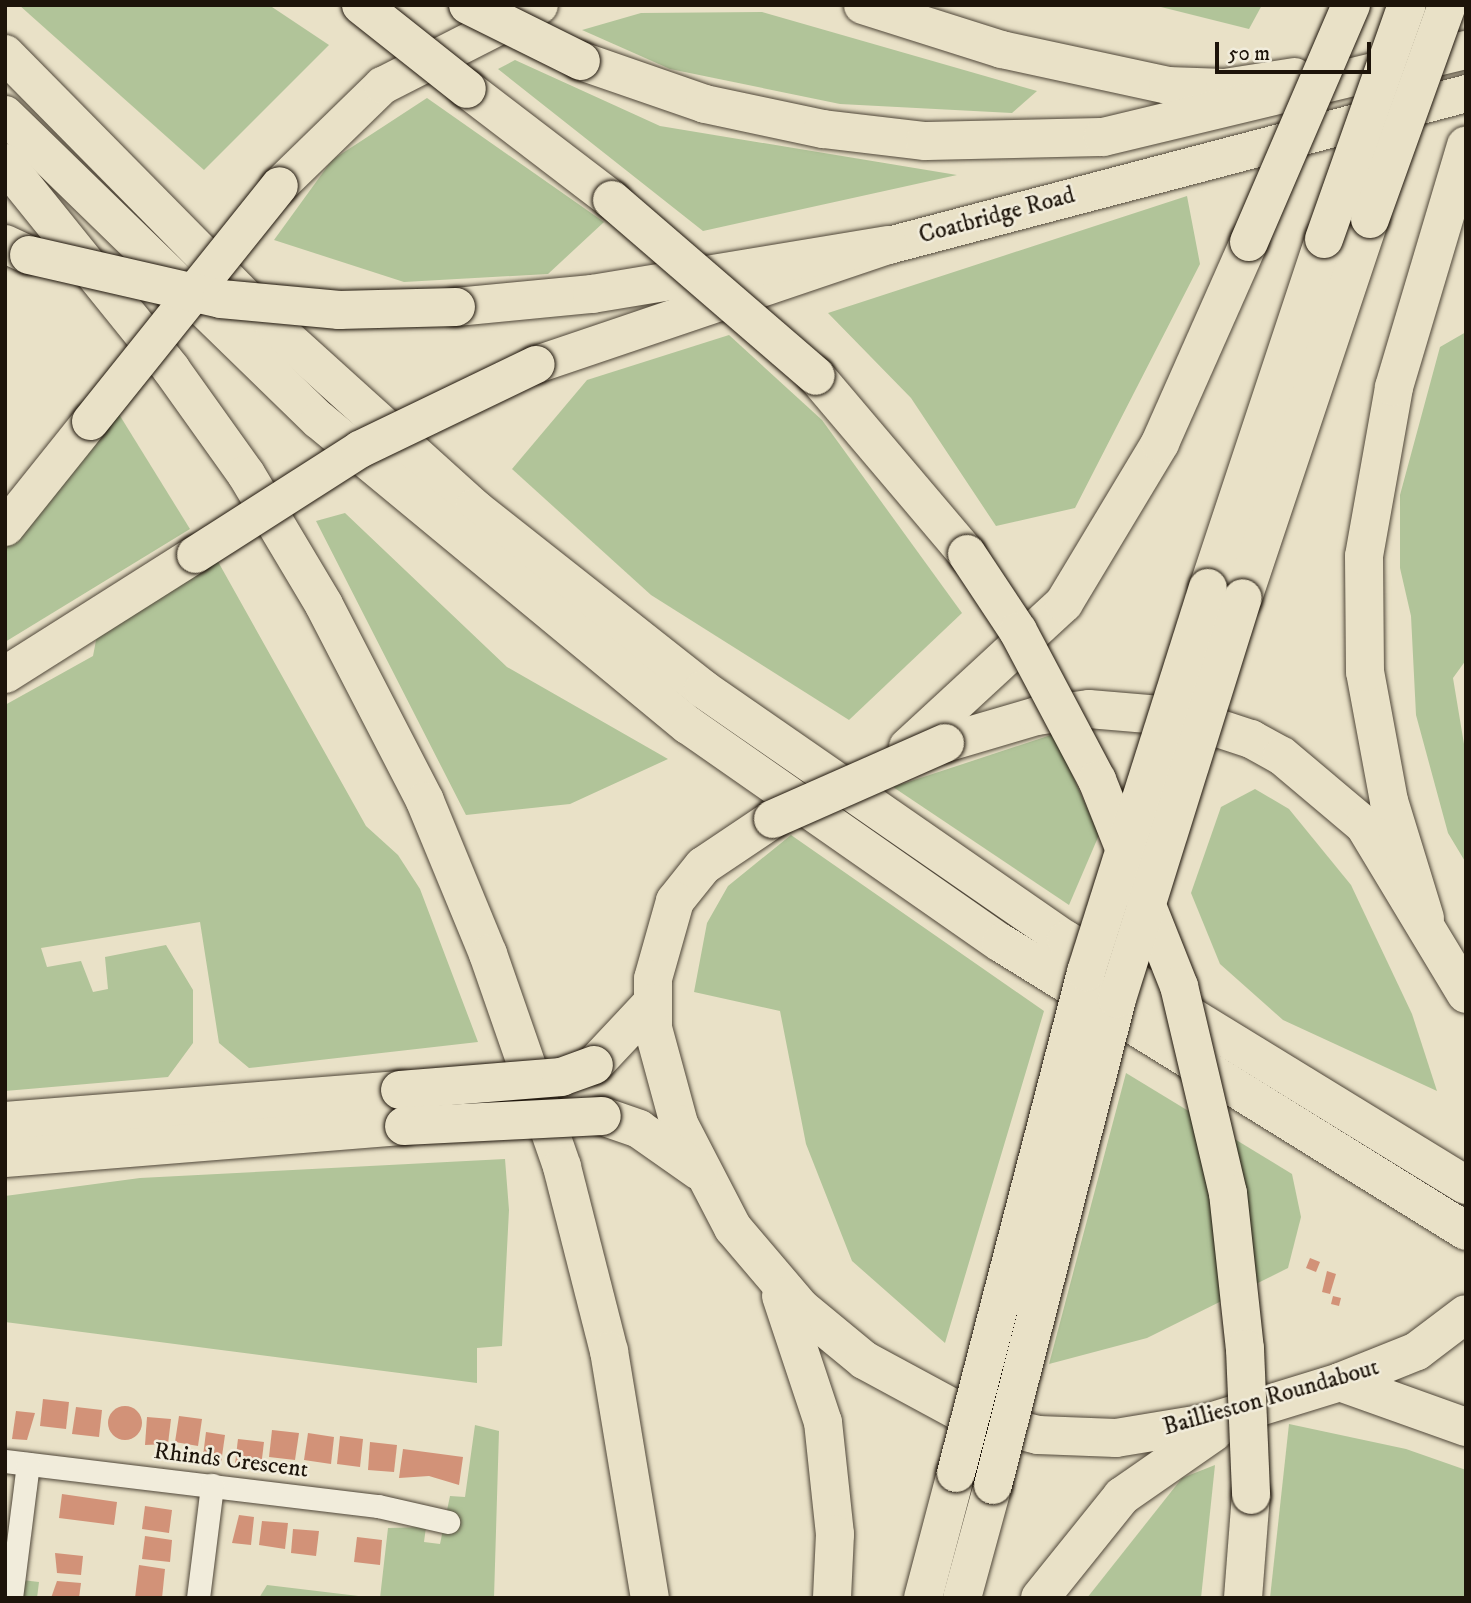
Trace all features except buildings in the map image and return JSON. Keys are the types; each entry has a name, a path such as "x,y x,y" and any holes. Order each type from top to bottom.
{"highway":[{"path":"360,5 612,200 816,376 968,554 1018,631 1097,780 1179,986 1228,1193 1245,1349 1251,1495 1243,1598"},
{"path":"468,5 580,61 705,104 823,129 939,141 1103,137 1466,49"},
{"path":"5,527 279,185 382,86 539,5"},
{"path":"862,5 1001,49 1167,85 1224,86 1466,49"},
{"path":"941,734 1064,603 1116,526 1249,242 1351,5"},
{"path":"962,1598 1225,593 1324,239 1407,5"},
{"path":"923,1598 1086,972 1225,593 1370,219 1447,5"},
{"path":"5,54 274,327 474,508 703,689 1066,940 1466,1185"},
{"name":"Coatbridge Road","path":"5,674 359,449 536,364 888,245 1466,93"},
{"path":"5,115 319,420 679,718 1000,943 1466,1231"},
{"path":"1425,918 1390,801 1365,672 1364,556 1394,387 1466,145"},
{"path":"5,163 171,369 246,474 324,605 425,802 488,954 562,1167 612,1364 650,1598"},
{"path":"17,250 221,299 340,310 457,307 592,294 888,245"},
{"name":"Baillieston Roundabout","path":"1456,1323 1340,1382 1273,1404 1116,1438 1007,1428 939,1404 863,1360 772,1276 700,1172 659,1059 652,1003 667,922 686,884 730,844 773,819 884,766 941,734 1089,709 1146,711 1221,727 1282,755 1343,802 1425,918 1466,994"},
{"path":"5,1158 402,1108 561,1077 594,1065 652,1003"},
{"path":"5,1121 402,1108 602,1116 650,1135 700,1172"},
{"path":"772,1276 823,1422 835,1534 832,1598"},
{"path":"1340,1382 1466,1427"},
{"path":"1040,1598 1122,1496 1200,1439 1273,1404"}],"street":[{"name":"Rhinds Crescent","path":"16,1462 212,1485 448,1522"},
{"path":"11,1598 16,1462"},
{"path":"198,1598 212,1485"}],"green space":[{"path":"19,5 269,5 329,45 204,170"},
{"path":"1153,5 1262,5 1249,29"},
{"path":"762,12 1037,91 1012,113 840,104 670,69 582,30 641,13"},
{"path":"515,60 660,126 957,175 703,231 498,69"},
{"path":"427,98 604,222 548,274 404,282 274,240 332,160"},
{"path":"1187,196 1200,264 1075,508 996,526 911,398 828,313"},
{"path":"1466,332 1466,660 1453,678 1466,756 1466,863 1448,833 1416,715 1411,616 1400,568 1400,495 1440,347"},
{"path":"729,335 822,420 962,613 849,720 651,595 512,469 587,380"},
{"path":"117,411 190,529 5,642 5,544"},
{"path":"345,513 507,667 668,759 570,804 466,815 316,521"},
{"path":"216,558 366,826 398,855 420,889 478,1042 249,1068 219,1043 200,922 41,948 47,967 81,961 93,992 108,989 105,957 166,945 193,990 193,1043 168,1077 5,1091 5,705 93,656 98,630"},
{"path":"1054,734 1099,835 1069,905 893,787"},
{"path":"1255,789 1289,809 1351,885 1412,1014 1437,1091 1283,1020 1220,964 1191,893 1221,807"},
{"path":"791,835 1044,1011 945,1343 852,1261 806,1144 780,1011 694,992 707,923 728,886"},
{"path":"1126,1073 1292,1174 1301,1217 1288,1268 1147,1338 1049,1364"},
{"path":"505,1159 509,1210 502,1346 477,1348 477,1383 5,1322 5,1196 140,1178"},
{"path":"1289,1424 1406,1449 1466,1470 1466,1598 1270,1598"},
{"path":"475,1425 499,1431 494,1598 380,1598 388,1528 426,1527 424,1542 440,1544 450,1496 465,1497"},
{"path":"1215,1465 1201,1598 1087,1598 1182,1478"},
{"path":"22,1580 39,1582 37,1598 20,1598"},
{"path":"267,1585 375,1598 259,1598"}]}
